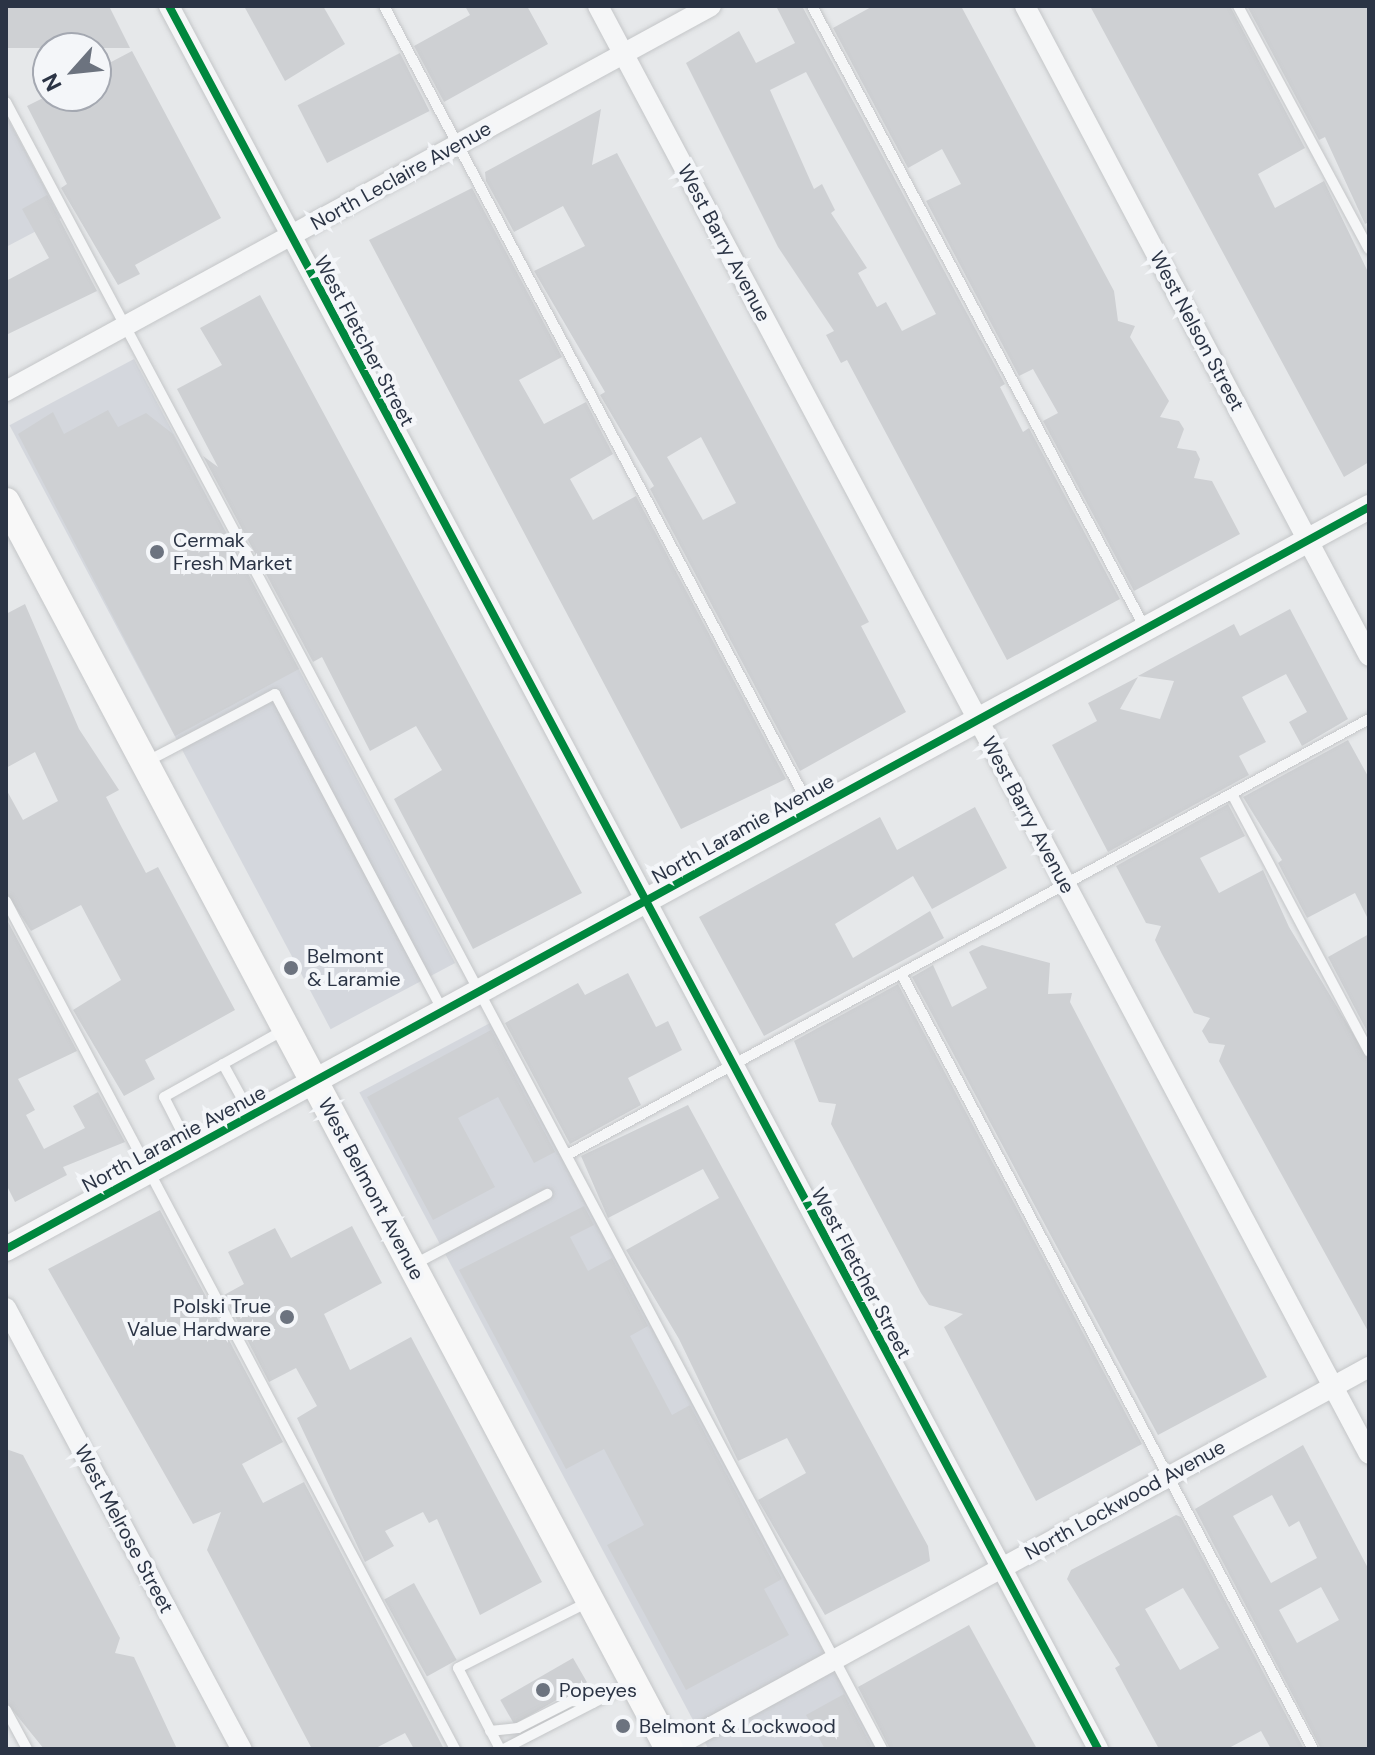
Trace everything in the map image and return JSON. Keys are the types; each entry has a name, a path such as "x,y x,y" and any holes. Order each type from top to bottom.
{"main road":[{"name":"West Belmont Avenue","path":"6,502 670,1749"}],"street":[{"name":"West Fletcher Street","path":"169,6 643,902 1098,1749"},
{"name":"West Barry Avenue","path":"598,6 1369,1454"},
{"name":"North Leclaire Avenue","path":"6,391 711,6"},
{"name":"West Nelson Street","path":"1025,6 1369,656"},
{"name":"North Laramie Avenue","path":"6,1249 1369,507"},
{"name":"West Melrose Street","path":"6,1308 241,1749"},
{"name":"North Lockwood Avenue","path":"670,1749 1369,1367"}],"lane":[{"path":"384,6 812,810"},
{"path":"812,6 1145,628"},
{"path":"1238,6 1369,249"},
{"path":"6,102 882,1749"},
{"path":"144,763 275,694 443,1011"},
{"path":"567,1155 1369,719"},
{"path":"1232,794 1369,1052"},
{"path":"6,901 455,1749"},
{"path":"902,975 1313,1749"},
{"path":"191,1149 164,1097 286,1030"},
{"path":"223,1064 251,1116"},
{"path":"411,1266 547,1194"},
{"path":"590,1601 458,1668 490,1731 502,1749 633,1682"},
{"path":"490,1731 518,1728 571,1701 594,1703"},
{"path":"6,1710 27,1749"}],"shaded area":[{"path":"6,115 61,218 6,247"},
{"path":"134,359 455,963 331,1029 10,425"},
{"path":"490,1023 876,1749 708,1749 359,1092"}],"building":[{"path":"6,6 109,6 130,48 112,48 112,32 32,32 32,48 6,48"},
{"path":"244,6 323,6 345,44 285,81"},
{"path":"465,6 527,6 548,44 444,102 414,46 470,15"},
{"path":"776,6 802,6 1005,384 1000,387 1023,432 1029,428 1120,599 1007,660 847,360 841,363 826,335 834,331 778,247 686,63 739,31 756,63 795,43","holes":["806,72 936,314 902,331 886,302 877,307 858,273 867,268 831,213 835,210 822,184 814,189 770,90"]},
{"path":"873,6 961,6 1114,291 1118,321 1135,326 1130,337 1169,401 1160,417 1179,421 1184,429 1177,448 1196,451 1200,459 1194,478 1212,481 1240,534 1134,591 1043,421 1058,413 1033,369 1019,376 926,201 961,184 942,149 908,168 833,28"},
{"path":"1090,6 1230,6 1305,148 1258,174 1275,208 1324,181 1369,274 1369,462 1344,477"},
{"path":"1247,6 1369,6 1369,222 1365,224 1325,137 1319,140"},
{"path":"132,51 221,218 135,265 140,274 118,285 61,188 67,184 27,106 32,104 32,112 112,112 112,62"},
{"path":"400,53 430,111 327,163 298,105"},
{"path":"601,109 592,165 617,153 869,622 861,626 906,712 800,771 650,489 654,486 600,395 605,392 534,271 585,246 563,206 514,232 486,181 485,172","holes":["701,437 736,503 703,520 667,457"]},
{"path":"472,188 562,357 519,380 544,424 586,402 613,454 570,479 593,520 636,496 786,779 681,829 369,240"},
{"path":"47,195 97,291 6,335 6,281 49,258 22,209"},
{"path":"260,295 582,893 473,949 394,799 442,770 416,726 370,751 322,657 313,662 203,456 218,467 177,389 222,365 200,328"},
{"name":"Cermak Fresh Market","path":"108,410 118,427 146,413 173,434 299,669 175,736 18,434 53,412 64,434"},
{"path":"25,604 79,729 119,790 106,797 122,828 146,873 158,867 235,1010 145,1060 155,1079 124,1096 73,1010 121,980 81,905 31,931 6,893 6,789 23,820 58,801 35,752 6,768 6,614"},
{"path":"1290,609 1348,719 1302,746 1289,722 1307,712 1286,674 1242,697 1266,742 1239,756 1249,775 1108,852 1052,745 1097,721 1088,703 1138,677 1120,709 1160,719 1174,681 1138,676 1234,624 1240,636"},
{"path":"1348,740 1369,778 1369,921 1355,893 1307,918 1278,863 1282,860 1243,797"},
{"path":"1228,804 1245,836 1200,858 1219,893 1263,870 1289,927 1369,1060 1369,1333 1219,1061 1225,1045 1209,1043 1202,1031 1210,1018 1194,1013 1162,954 1155,940 1161,926 1146,923 1116,866"},
{"path":"975,807 1007,868 932,909 913,876 835,924 853,958 930,911 944,938 764,1036 699,917 880,817 897,850"},
{"path":"6,918 77,1051 18,1079 35,1110 26,1115 44,1149 85,1128 73,1106 98,1092 125,1142 63,1167 67,1175 15,1202 6,1184"},
{"path":"1369,934 1369,1035 1328,957"},
{"path":"982,945 1050,963 1048,994 1072,993 1070,1002 1267,1377 1158,1435 912,977 933,965 952,1007 987,988 969,952"},
{"path":"628,973 656,1027 668,1021 682,1050 628,1078 641,1105 570,1144 505,1023 578,983 585,995"},
{"path":"898,984 1142,1444 1036,1501 944,1327 963,1314 929,1305 921,1293 831,1124 836,1104 819,1102 794,1041"},
{"path":"491,1030 555,1152 534,1163 498,1097 458,1118 495,1187 433,1220 367,1097"},
{"path":"688,1105 928,1546 930,1561 825,1615 758,1500 806,1473 787,1438 738,1461 679,1339 626,1250 719,1198 703,1169 608,1218 581,1156"},
{"path":"584,1206 594,1225 570,1237 588,1271 612,1258 648,1326 630,1336 672,1415 690,1405 782,1579 764,1589 789,1635 686,1690 607,1545 644,1525 604,1449 566,1469 459,1270"},
{"path":"160,1210 283,1442 242,1464 263,1503 304,1482 444,1749 414,1749 405,1733 374,1749 312,1749 207,1550 221,1512 193,1524 48,1269"},
{"path":"352,1226 382,1283 324,1314 350,1370 411,1337 542,1582 480,1615 437,1519 429,1523 423,1512 385,1531 394,1546 365,1562 297,1418 317,1406 296,1368 269,1382 224,1295 244,1284 228,1252 275,1228 291,1258"},
{"path":"1303,1445 1369,1570 1369,1749 1321,1749 1195,1509","holes":["1272,1495 1289,1527 1299,1521 1317,1558 1271,1583 1233,1516","1321,1587 1339,1620 1297,1643 1279,1610"]},
{"path":"6,1449 23,1455 120,1638 115,1653 134,1657 177,1749 44,1749 6,1702"},
{"path":"1176,1515 1181,1517 1304,1749 1271,1749 1261,1731 1227,1749 1159,1749 1115,1668 1120,1665 1067,1579 1071,1570","holes":["1183,1588 1219,1648 1180,1670 1145,1609"]},
{"path":"414,1583 457,1660 427,1676 384,1599"},
{"path":"969,1625 1037,1749 890,1749 858,1687"},
{"name":"Popeyes","path":"573,1658 587,1682 514,1724 500,1700"},
{"path":"844,1694 873,1749 825,1749 806,1715"}],"cycle path":[{"path":"169,6 1098,1749"},
{"path":"6,1249 1369,507"}],"place":[{"name":"Cermak Fresh Market","path":"157,552"},
{"name":"Belmont & Laramie","path":"291,968"},
{"name":"Polski True Value Hardware","path":"287,1317"},
{"name":"Popeyes","path":"543,1690"},
{"name":"Belmont & Lockwood","path":"623,1726"}]}
